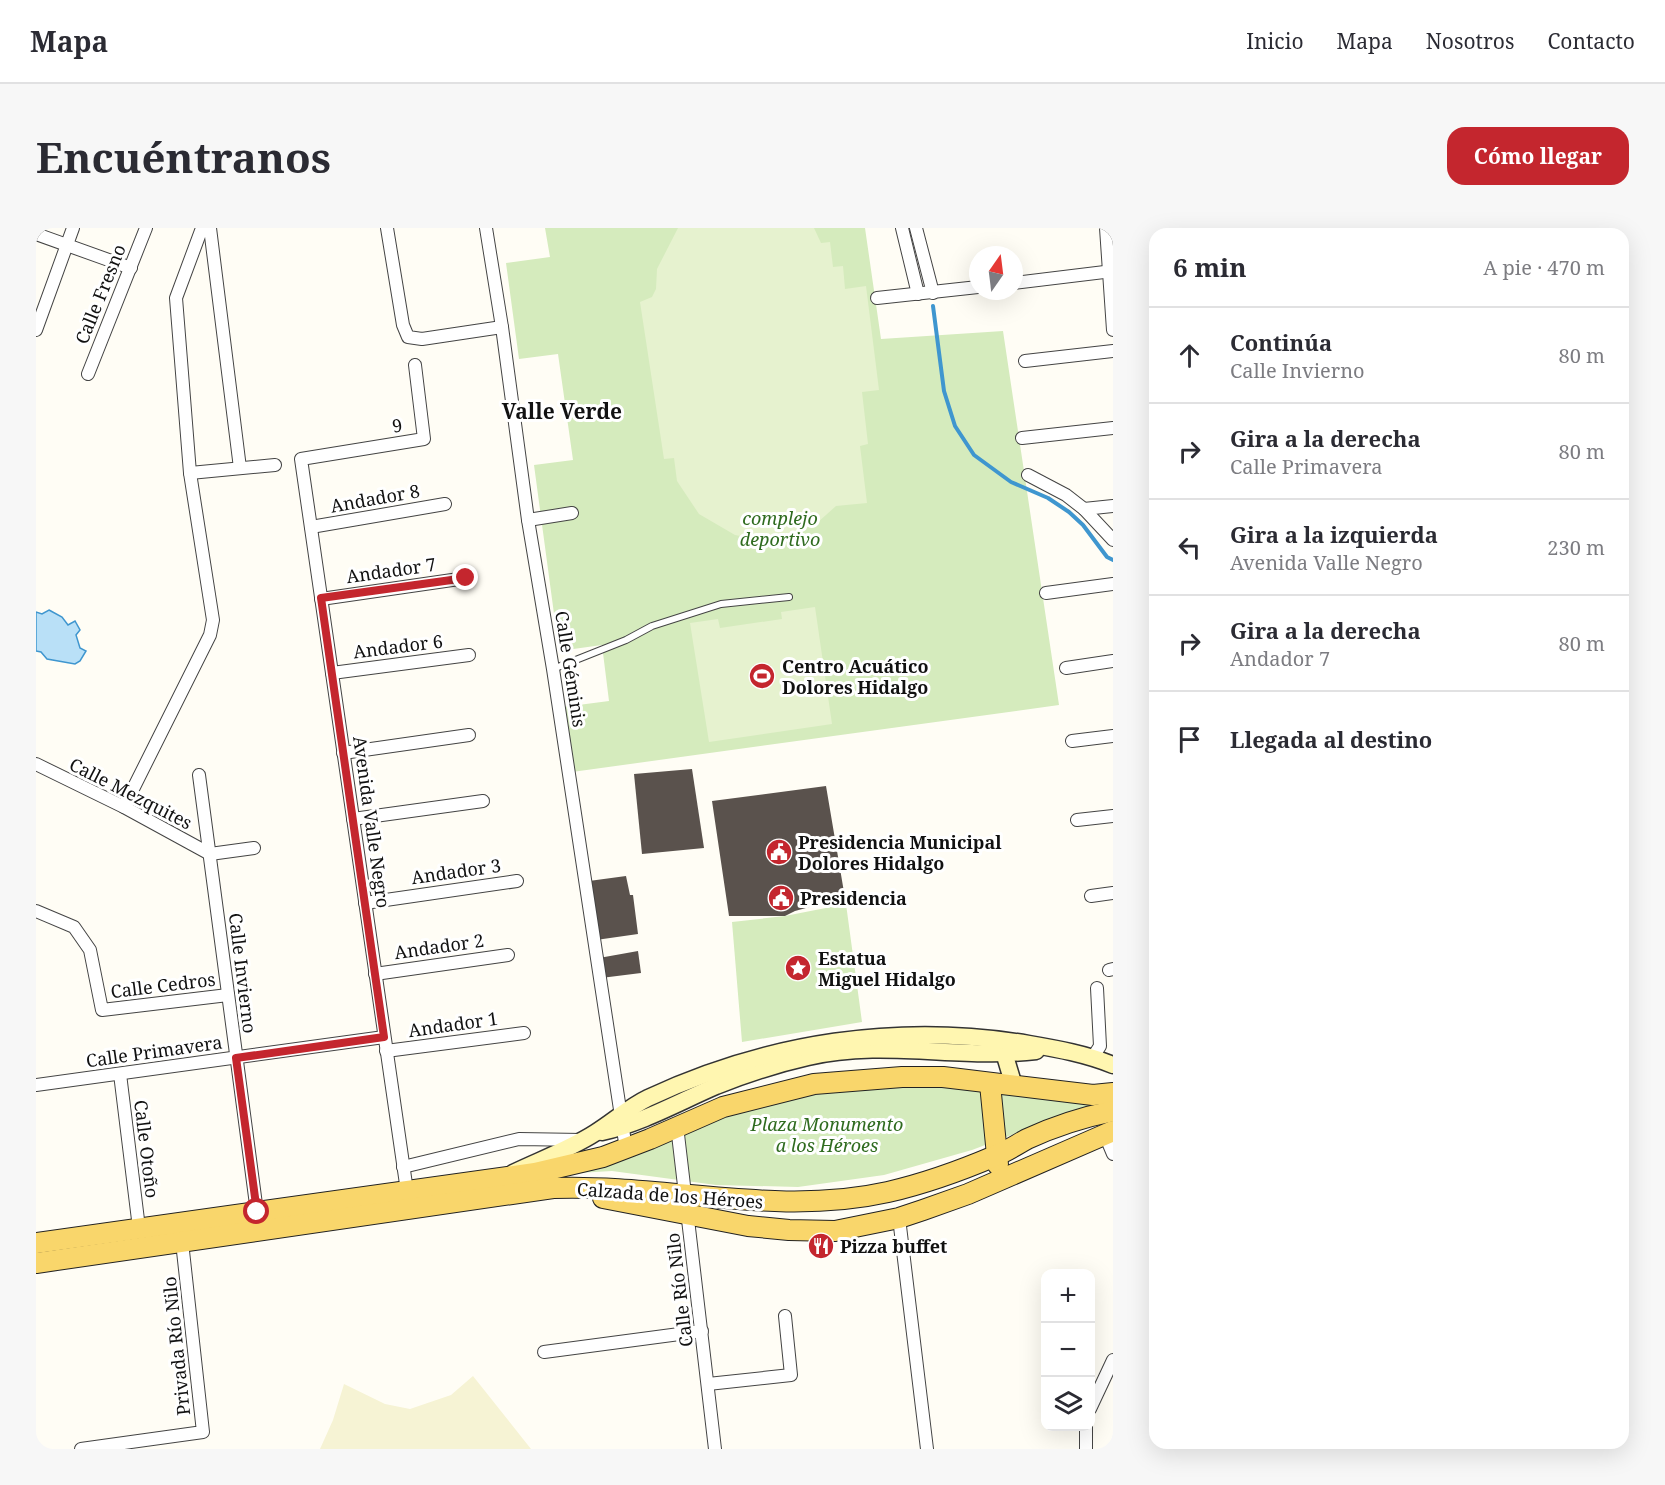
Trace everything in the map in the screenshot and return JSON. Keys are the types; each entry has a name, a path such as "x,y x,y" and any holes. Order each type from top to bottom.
{"main road":[{"name":"Calzada de los Héroes","path":"36,1243 572,1166 626,1149 723,1107 814,1084 902,1077 943,1077 1093,1095 1113,1093"},
{"path":"990,1084 1000,1180"},
{"name":"Calzada de los Héroes","path":"36,1263 553,1188 591,1187 685,1193 753,1201 841,1200 888,1192 958,1170 997,1156 1058,1125 1113,1111"},
{"path":"553,1188 758,1227 835,1231 899,1218 968,1194 1109,1133"}],"street":[{"path":"36,330 73,228"},
{"name":"Calle Fresno","path":"88,374 146,228"},
{"path":"124,807 210,635 213,620 190,473 176,298 202,228"},
{"path":"210,228 240,468"},
{"path":"387,228 402,325 408,337 422,339 502,327"},
{"name":"Calle Géminis","path":"486,228 528,520 626,1149"},
{"path":"902,228 918,294"},
{"path":"916,228 933,293"},
{"path":"1106,228 1111,271 1113,330"},
{"path":"36,234 131,268"},
{"path":"1023,282 1111,271"},
{"path":"877,298 969,288"},
{"path":"1025,361 1113,351"},
{"name":"9","path":"301,459 424,439 415,365"},
{"path":"1022,438 1113,428"},
{"name":"Avenida Valle Negro","path":"301,459 406,1191"},
{"path":"190,473 275,465"},
{"path":"1028,475 1066,495 1084,509 1113,540"},
{"name":"Andador 8","path":"311,527 445,504"},
{"path":"1084,509 1113,506"},
{"path":"528,520 572,513"},
{"name":"Andador 7","path":"321,598 466,578"},
{"path":"1046,593 1113,584"},
{"name":"Andador 6","path":"332,673 470,655"},
{"path":"1066,668 1113,661"},
{"path":"344,753 469,735"},
{"path":"1072,741 1113,736"},
{"name":"Calle Mezquites","path":"36,765 124,807 210,854"},
{"name":"Calle Invierno","path":"199,776 257,1212"},
{"path":"353,819 483,801"},
{"path":"1077,820 1113,816"},
{"path":"210,854 254,848"},
{"name":"Andador 3","path":"365,903 517,880"},
{"path":"1091,896 1113,893"},
{"name":"Calle Cedros","path":"36,911 74,927 90,950 102,1010 228,995"},
{"name":"Andador 2","path":"375,974 508,955"},
{"path":"1097,988 1102,1050 1113,1065"},
{"name":"Andador 1","path":"386,1052 524,1033"},
{"path":"504,1177 621,1121 646,1099 715,1078 755,1057 814,1044 869,1036 1002,1047 1102,1050"},
{"name":"Calle Primavera","path":"36,1085 384,1037"},
{"path":"1002,1047 1014,1086"},
{"name":"Calle Otoño","path":"120,1074 139,1228"},
{"name":"Calle Río Nilo","path":"676,1126 715,1449"},
{"path":"1109,1133 1113,1154"},
{"path":"403,1167 519,1139 588,1136"},
{"path":"899,1218 927,1449"},
{"name":"Privada Río Nilo","path":"81,1449 203,1432 183,1242"},
{"path":"708,1384 791,1376 785,1316"},
{"path":"544,1352 702,1331"},
{"path":"1095,1398 1113,1360"},
{"path":"1086,1431 1086,1449"}],"lane":[{"path":"553,669 626,640 652,626 721,604 789,597"}],"shaded area":[{"path":"473,1376 531,1449 320,1449 333,1420 344,1384 385,1404 410,1409 451,1395"}],"green space":[{"name":"complejo deportivo","path":"545,228 865,228 881,339 1003,331 1059,705 572,772 563,707 609,701 602,645 559,651 534,465 573,460 558,354 519,359 506,263 550,257"},
{"path":"678,228 814,228 821,243 830,242 833,267 843,266 845,289 866,286 879,390 862,392 868,444 860,446 867,503 836,506 817,523 780,539 761,540 735,535 699,514 677,481 674,458 664,459 640,302 652,297 656,289 657,269"},
{"name":"Centro Acuático Dolores Hidalgo","path":"815,607 832,724 709,742 690,623 718,619 720,628 782,619 781,612"},
{"path":"846,904 862,1022 742,1042 732,922 785,916"},
{"name":"Plaza Monumento a los Héroes","path":"942,1080 1101,1101 972,1150 884,1175 798,1187 716,1185 612,1171 543,1175 675,1130 817,1087"}],"water":[{"path":"49,610 62,617 68,625 75,621 80,630 76,635 80,648 86,651 80,661 75,664 47,659 41,652 36,651 36,612 42,614"}],"building":[{"path":"692,769 704,848 642,854 634,774"},
{"name":"Presidencia Municipal Dolores Hidalgo","path":"826,786 846,904 824,903 785,916 729,916 712,801"},
{"path":"626,876 630,895 633,895 638,934 596,940 589,881"},
{"path":"638,951 641,973 601,978 599,958"}],"waterway":[{"path":"933,306 944,391 955,426 974,455 1011,482 1048,498 1069,512 1083,525 1107,557 1113,560"}],"place":[{"name":"Centro Acuático Dolores Hidalgo","path":"762,676"},
{"name":"Presidencia Municipal Dolores Hidalgo","path":"779,852"},
{"name":"Presidencia","path":"781,898"},
{"name":"Estatua Miguel Hidalgo","path":"798,968"},
{"name":"Pizza buffet","path":"821,1246"}],"district":[{"name":"Valle Verde","path":"562,411"}],"route":[{"path":"257,1212 236,1058 384,1037 321,598 466,578"}]}
